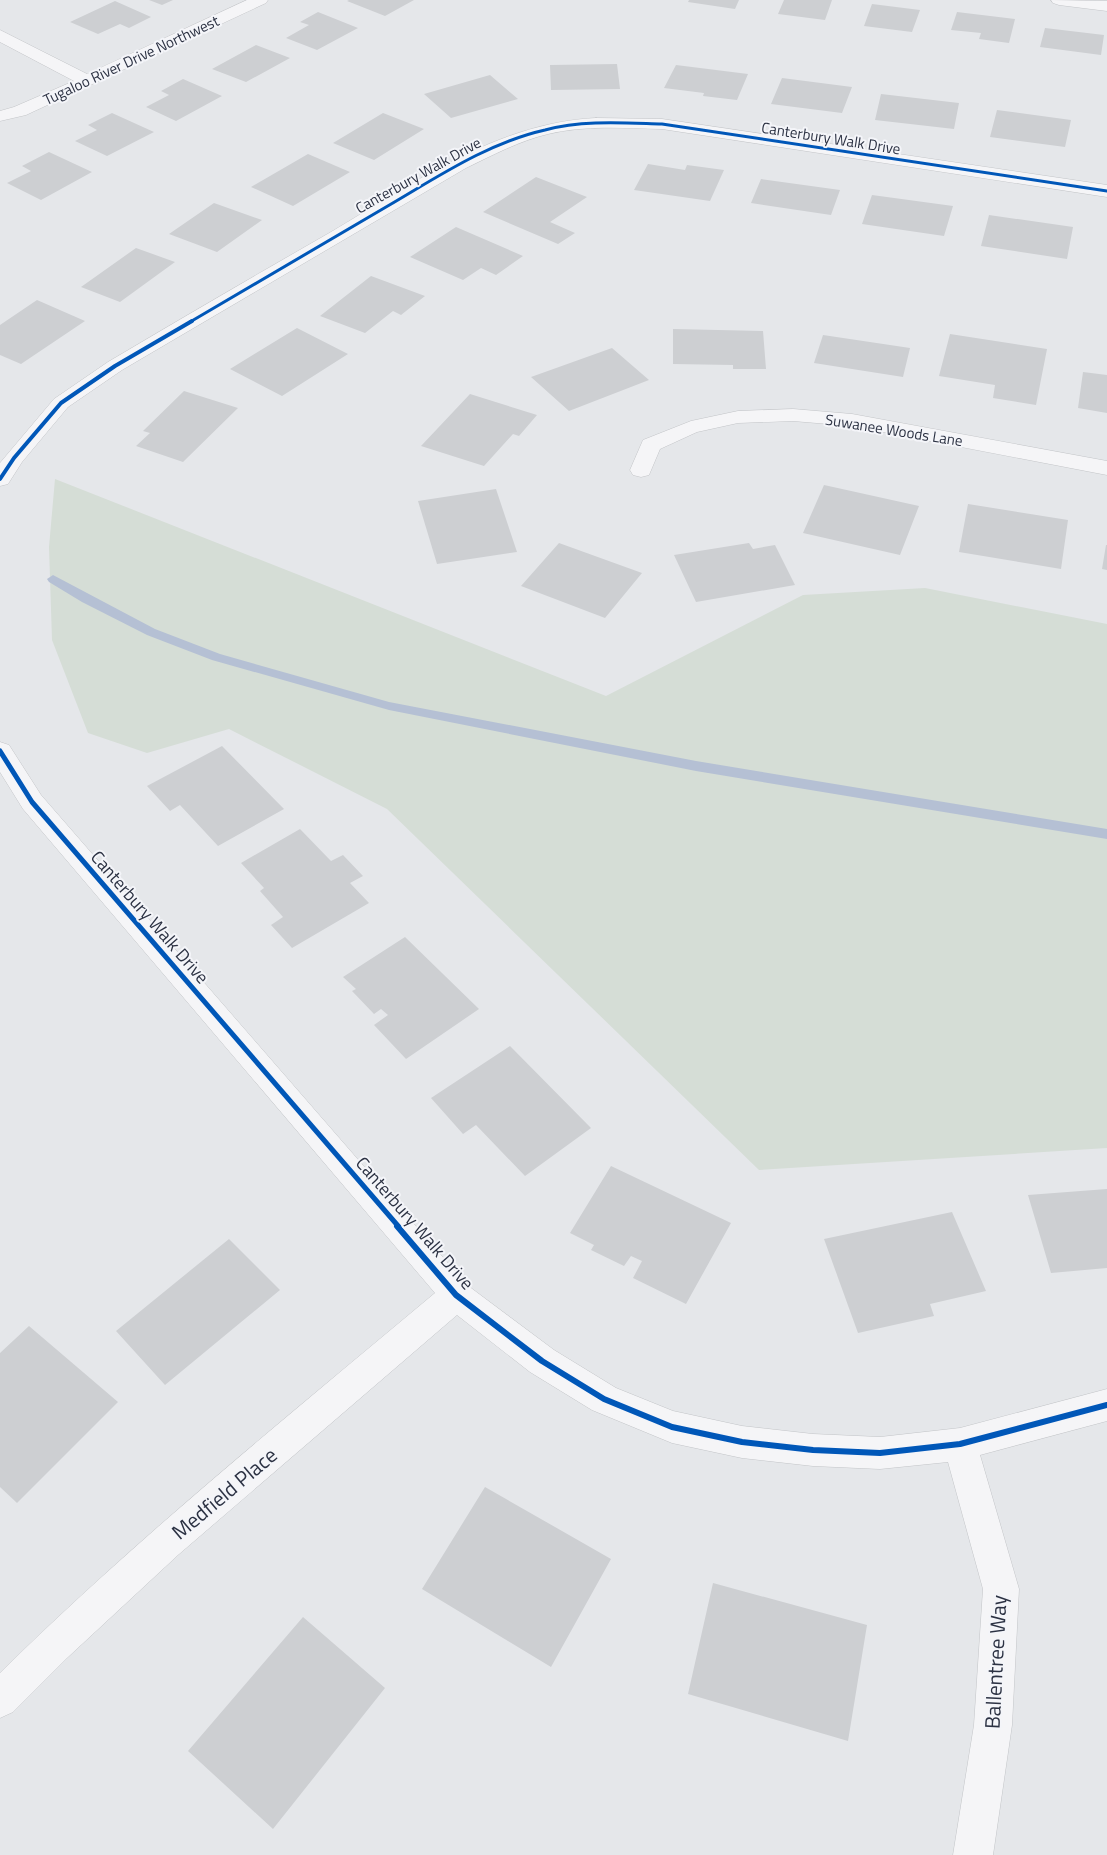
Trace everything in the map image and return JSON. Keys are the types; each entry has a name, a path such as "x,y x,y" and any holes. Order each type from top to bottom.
{"street":[{"name":"Tugaloo River Drive Northwest","path":"0,116 20,111 260,0"},
{"path":"1059,0 1107,6"},
{"path":"0,34 87,81"},
{"name":"Canterbury Walk Drive","path":"0,479 14,458 61,403 115,366 460,164 505,142 557,127 606,123 662,124 1107,191"},
{"name":"Suwanee Woods Lane","path":"640,470 651,445 691,427 738,417 793,416 852,420 1107,468"},
{"name":"Canterbury Walk Drive","path":"0,751 32,802 345,1163 456,1295 542,1361 604,1399 672,1427 742,1442 814,1450 880,1453 960,1444 1107,1405"},
{"name":"Medfield Place","path":"0,1699 61,1637 140,1565 456,1295"},
{"name":"Ballentree Way","path":"960,1444 1001,1590 993,1724 973,1855"}],"shaded area":[{"path":"55,479 606,696 803,595 925,588 1107,624 1107,1148 759,1170 387,809 229,729 147,753 88,733 52,640 49,547"}],"building":[{"path":"149,0 173,0 162,5"},
{"path":"414,0 385,16 347,1"},
{"path":"689,0 739,0 735,9 688,2"},
{"path":"784,0 832,0 825,20 778,14"},
{"path":"115,1 151,17 129,28 120,24 98,34 70,22"},
{"path":"872,4 920,10 912,32 864,26"},
{"path":"318,12 358,28 317,50 286,38 309,25 300,22"},
{"path":"957,12 1015,19 1009,43 979,39 981,33 951,30"},
{"path":"1045,28 1104,35 1101,55 1040,47"},
{"path":"256,45 290,58 246,82 212,69"},
{"path":"617,64 620,89 551,90 550,65"},
{"path":"676,65 748,74 737,100 703,96 704,93 664,88"},
{"path":"490,75 518,99 451,118 424,94"},
{"path":"782,78 852,87 842,113 771,104"},
{"path":"183,79 222,96 176,121 146,107 169,95 161,91"},
{"path":"881,94 959,103 954,129 875,120"},
{"path":"997,110 1071,120 1065,147 990,137"},
{"path":"112,113 154,132 107,156 75,141 97,130 88,125"},
{"path":"383,113 424,129 374,160 333,143"},
{"path":"49,152 92,172 41,200 7,183 31,171 22,166"},
{"path":"308,154 350,172 293,206 251,187"},
{"path":"648,164 685,170 687,165 724,170 710,201 634,190"},
{"path":"536,177 587,197 550,222 575,233 558,244 483,212"},
{"path":"761,179 840,190 831,215 751,203"},
{"path":"872,195 953,206 944,236 862,224"},
{"path":"214,203 262,220 217,252 169,234"},
{"path":"989,215 1073,227 1067,259 981,246"},
{"path":"456,227 523,256 496,275 481,268 463,280 410,257"},
{"path":"136,248 175,262 120,302 81,287"},
{"path":"371,276 425,296 401,315 393,311 365,333 320,316"},
{"path":"37,300 85,321 21,364 0,355 0,325"},
{"path":"297,328 348,354 282,396 230,369"},
{"path":"673,329 763,331 766,369 733,369 733,365 673,364"},
{"path":"950,334 1047,349 1036,405 993,398 995,385 939,376"},
{"path":"823,335 910,348 903,377 814,363"},
{"path":"612,348 649,380 569,411 531,377"},
{"path":"1083,372 1107,375 1107,413 1078,408"},
{"path":"184,391 238,408 183,462 136,446 150,433 143,431"},
{"path":"470,394 537,415 519,436 513,434 484,466 421,446"},
{"path":"824,485 919,506 900,555 803,533"},
{"path":"496,489 517,552 437,564 418,501"},
{"path":"968,504 1068,520 1061,569 959,552"},
{"path":"559,543 642,573 605,618 521,586"},
{"path":"749,543 753,549 775,545 795,585 696,602 674,555"},
{"path":"1107,545 1107,570 1102,569"},
{"path":"222,746 284,809 218,846 180,805 170,811 147,786"},
{"path":"300,829 331,861 343,855 363,876 350,883 369,903 292,948 271,925 283,917 260,891 264,888 241,863"},
{"path":"405,937 479,1009 406,1059 374,1025 388,1015 381,1009 374,1014 352,991 356,989 343,977"},
{"path":"510,1046 591,1128 525,1176 476,1125 463,1134 431,1098"},
{"path":"611,1166 731,1223 686,1304 633,1278 642,1261 631,1256 624,1266 591,1250 594,1245 570,1233"},
{"path":"1107,1189 1107,1268 1051,1273 1028,1195"},
{"path":"952,1212 986,1291 930,1304 934,1316 858,1333 824,1239"},
{"path":"229,1239 280,1290 165,1385 116,1331"},
{"path":"29,1326 118,1402 17,1503 0,1487 0,1353"},
{"path":"485,1487 611,1559 551,1667 422,1589"},
{"path":"713,1583 867,1625 848,1741 688,1694"},
{"path":"303,1617 385,1688 273,1829 188,1751"}],"waterway":[{"path":"53,579 86,599 151,632 216,657 389,706 696,766 1107,834"}],"cycle path":[{"path":"0,479 14,458 61,403 115,366 460,164 507,142 532,133 557,127 596,123 662,124 1107,191"},
{"path":"0,751 32,802 456,1295 542,1361 604,1399 672,1427 742,1442 813,1450 880,1453 960,1444 1107,1405"}]}
